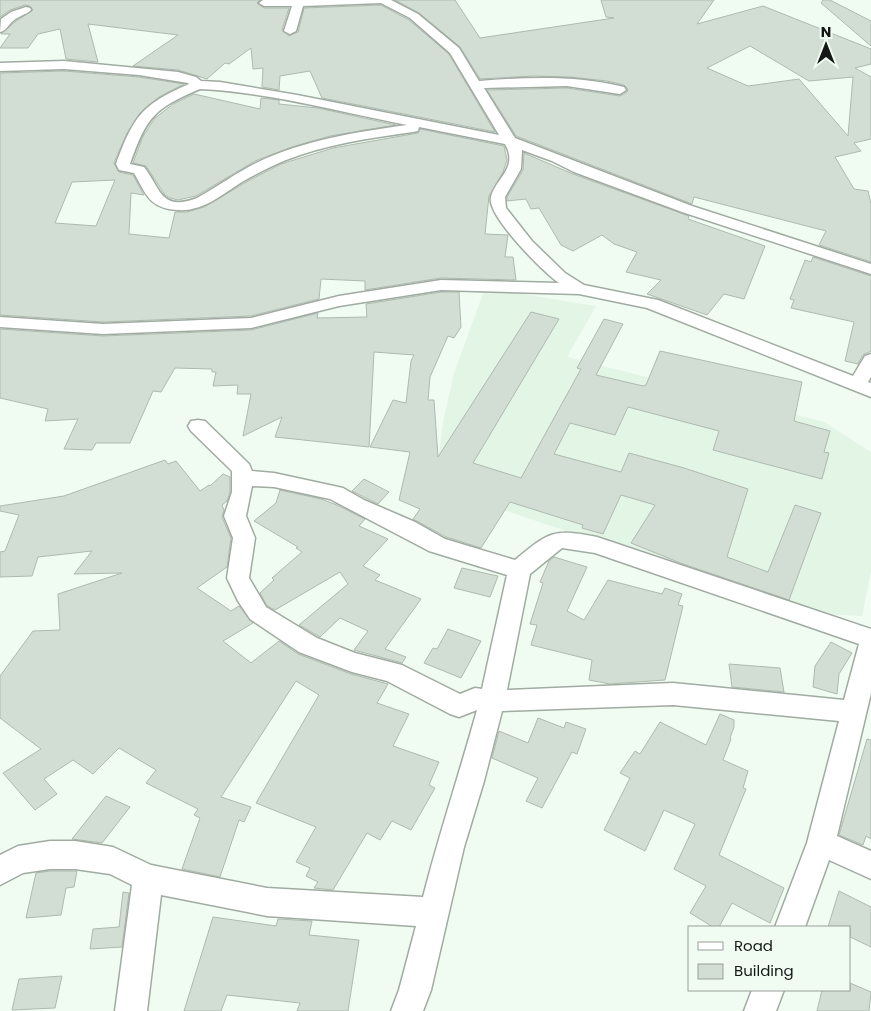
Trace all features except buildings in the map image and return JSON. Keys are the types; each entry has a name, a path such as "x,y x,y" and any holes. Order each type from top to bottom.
{"street":[{"path":"264,3 298,4 384,0 414,16 455,51 510,141 517,160 515,168 498,198 500,208 526,244 559,276 579,290"},
{"path":"290,31 298,4"},
{"path":"0,29 8,18 26,10"},
{"path":"0,67 49,64 139,71 178,76 192,80 198,85"},
{"path":"477,86 542,80 594,84 620,90"},
{"path":"430,126 324,142 270,160 230,183 209,199 185,206 160,202 151,195 138,169 124,167 123,164 134,133 146,116 163,102 198,85 220,86 297,99 510,141 687,209 871,269"},
{"path":"0,322 103,329 251,323 339,301 441,285 579,290 652,304 864,388 871,360"},
{"path":"198,426 242,469 244,478 242,492 234,516 244,538 238,578 246,595 258,613 308,645 352,662 393,672 459,706 475,699 492,701 673,694 855,712"},
{"path":"244,478 274,480 336,493 356,505 407,528 437,545 519,570"},
{"path":"406,1011 415,990 450,847 471,781 492,701 519,570 548,546 558,540 589,543 871,639"},
{"path":"790,926 821,843 855,712 868,671 871,643"},
{"path":"821,843 871,865"},
{"path":"0,871 18,860 50,855 75,854 113,861 148,878 267,902 433,912"},
{"path":"131,1011 148,878"},
{"path":"760,1011 768,991"}],"shaded area":[{"path":"485,288 596,306 567,357 824,422 871,452 871,571 862,616 821,614 777,602 435,487 443,422 454,373"}]}
